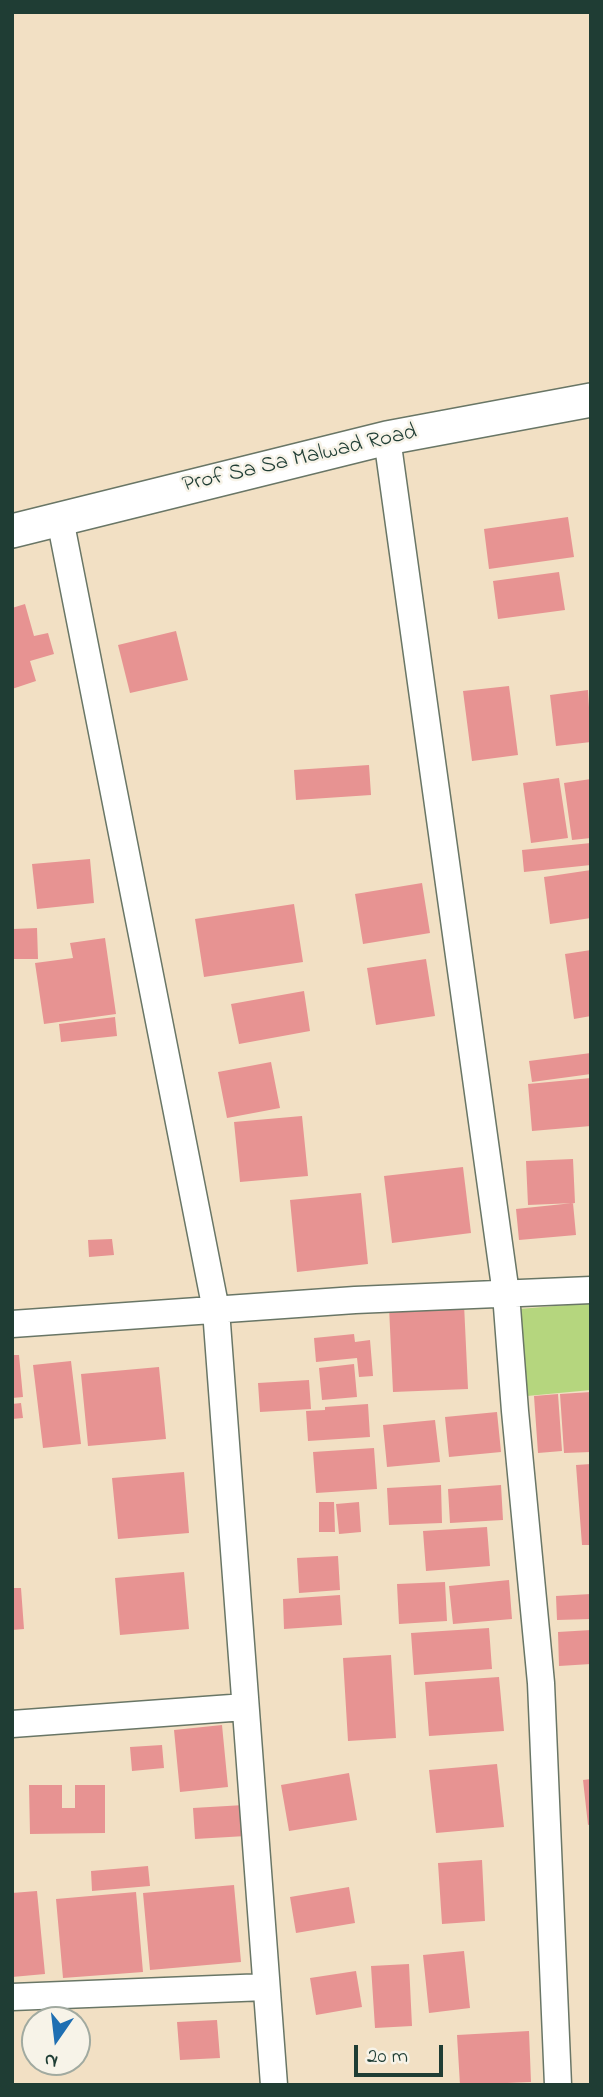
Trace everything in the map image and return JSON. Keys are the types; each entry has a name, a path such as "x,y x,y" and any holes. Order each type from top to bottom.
{"street":[{"name":"Prof Sa Sa Malwad Road","path":"12,531 387,438 591,400"},
{"path":"387,438 506,1294 541,1684 558,2085"},
{"path":"60,519 216,1310 274,2085"},
{"path":"12,1324 591,1290"},
{"path":"12,1724 245,1707"},
{"path":"12,1997 266,1987"}],"green space":[{"path":"591,1303 591,1390 527,1396 519,1309"}],"building":[{"path":"568,517 574,557 489,569 484,529"},
{"path":"559,572 565,610 498,619 493,581"},
{"path":"25,604 34,636 48,633 54,654 30,661 36,681 12,689 12,608"},
{"path":"176,631 188,680 130,693 118,645"},
{"path":"509,686 518,755 472,761 463,691"},
{"path":"588,690 591,742 556,746 550,695"},
{"path":"369,765 371,795 296,800 294,770"},
{"path":"559,778 568,838 531,843 523,783"},
{"path":"591,779 591,838 572,840 564,783"},
{"path":"591,843 591,865 524,872 522,850"},
{"path":"90,859 94,903 37,909 32,864"},
{"path":"591,870 591,918 550,924 544,877"},
{"path":"422,883 430,933 363,944 355,894"},
{"path":"294,904 303,962 204,977 195,919"},
{"path":"37,928 38,959 14,959 13,929"},
{"path":"105,938 116,1014 44,1024 35,963 73,958 70,943"},
{"path":"591,950 591,1016 574,1019 565,954"},
{"path":"426,959 435,1016 376,1025 367,968"},
{"path":"304,991 310,1031 239,1044 231,1004"},
{"path":"115,1017 117,1036 61,1042 59,1024"},
{"path":"591,1053 591,1074 532,1082 529,1061"},
{"path":"271,1062 280,1108 227,1118 218,1072"},
{"path":"591,1078 591,1126 532,1131 528,1084"},
{"path":"302,1116 308,1176 240,1182 234,1122"},
{"path":"573,1159 575,1203 528,1205 526,1161"},
{"path":"463,1167 471,1233 392,1243 384,1176"},
{"path":"361,1193 368,1264 297,1272 290,1200"},
{"path":"573,1203 576,1235 519,1240 516,1209"},
{"path":"112,1239 114,1255 89,1257 88,1240"},
{"path":"464,1304 468,1389 393,1392 389,1307"},
{"path":"354,1334 355,1342 370,1340 373,1376 359,1377 357,1358 316,1362 314,1338"},
{"path":"12,1355 19,1355 23,1397 12,1398"},
{"path":"71,1361 81,1444 43,1448 33,1365"},
{"path":"354,1364 357,1397 322,1400 319,1368"},
{"path":"159,1367 166,1439 88,1446 81,1374"},
{"path":"309,1380 311,1409 260,1412 258,1383"},
{"path":"591,1392 591,1452 564,1453 560,1394"},
{"path":"558,1394 562,1451 538,1453 534,1396"},
{"path":"21,1403 23,1418 12,1419 12,1404"},
{"path":"368,1404 370,1437 308,1441 306,1411"},
{"path":"497,1412 501,1452 449,1457 445,1417"},
{"path":"435,1420 440,1462 387,1467 383,1425"},
{"path":"374,1448 377,1489 316,1493 313,1452"},
{"path":"591,1464 591,1545 582,1545 576,1465"},
{"path":"184,1472 189,1533 118,1539 112,1478"},
{"path":"441,1485 442,1523 389,1525 387,1488"},
{"path":"501,1485 503,1520 450,1523 448,1489"},
{"path":"319,1502 334,1502 335,1532 319,1532"},
{"path":"359,1502 361,1532 339,1534 336,1504"},
{"path":"487,1527 490,1566 426,1571 423,1531"},
{"path":"338,1556 340,1590 299,1593 297,1558"},
{"path":"184,1572 189,1629 120,1635 115,1578"},
{"path":"509,1580 512,1619 453,1624 449,1586"},
{"path":"445,1582 447,1621 399,1624 397,1584"},
{"path":"12,1588 21,1588 24,1629 12,1630"},
{"path":"591,1594 591,1619 557,1620 556,1596"},
{"path":"340,1595 342,1625 284,1629 283,1599"},
{"path":"489,1628 492,1669 414,1675 411,1633"},
{"path":"591,1630 591,1664 559,1666 558,1632"},
{"path":"391,1655 396,1738 348,1741 343,1658"},
{"path":"499,1677 504,1731 429,1736 425,1682"},
{"path":"222,1725 228,1787 180,1792 174,1730"},
{"path":"162,1745 164,1768 132,1771 130,1747"},
{"path":"497,1764 504,1827 436,1833 429,1770"},
{"path":"349,1773 357,1820 289,1831 281,1785"},
{"path":"591,1779 591,1824 588,1825 583,1780"},
{"path":"29,1785 62,1785 62,1808 75,1808 75,1785 105,1785 105,1833 30,1834"},
{"path":"244,1805 246,1836 195,1839 193,1808"},
{"path":"482,1860 485,1921 442,1924 438,1863"},
{"path":"148,1866 150,1886 92,1891 91,1871"},
{"path":"234,1885 241,1962 150,1970 143,1893"},
{"path":"349,1887 355,1923 296,1933 290,1897"},
{"path":"37,1891 45,1974 12,1977 12,1893"},
{"path":"136,1892 143,1972 63,1978 56,1899"},
{"path":"464,1951 470,2008 429,2013 423,1955"},
{"path":"409,1964 412,2026 375,2028 371,1966"},
{"path":"356,1971 362,2007 316,2015 310,1978"},
{"path":"217,2020 220,2058 180,2060 177,2022"},
{"path":"529,2031 531,2082 460,2085 457,2035"}]}
